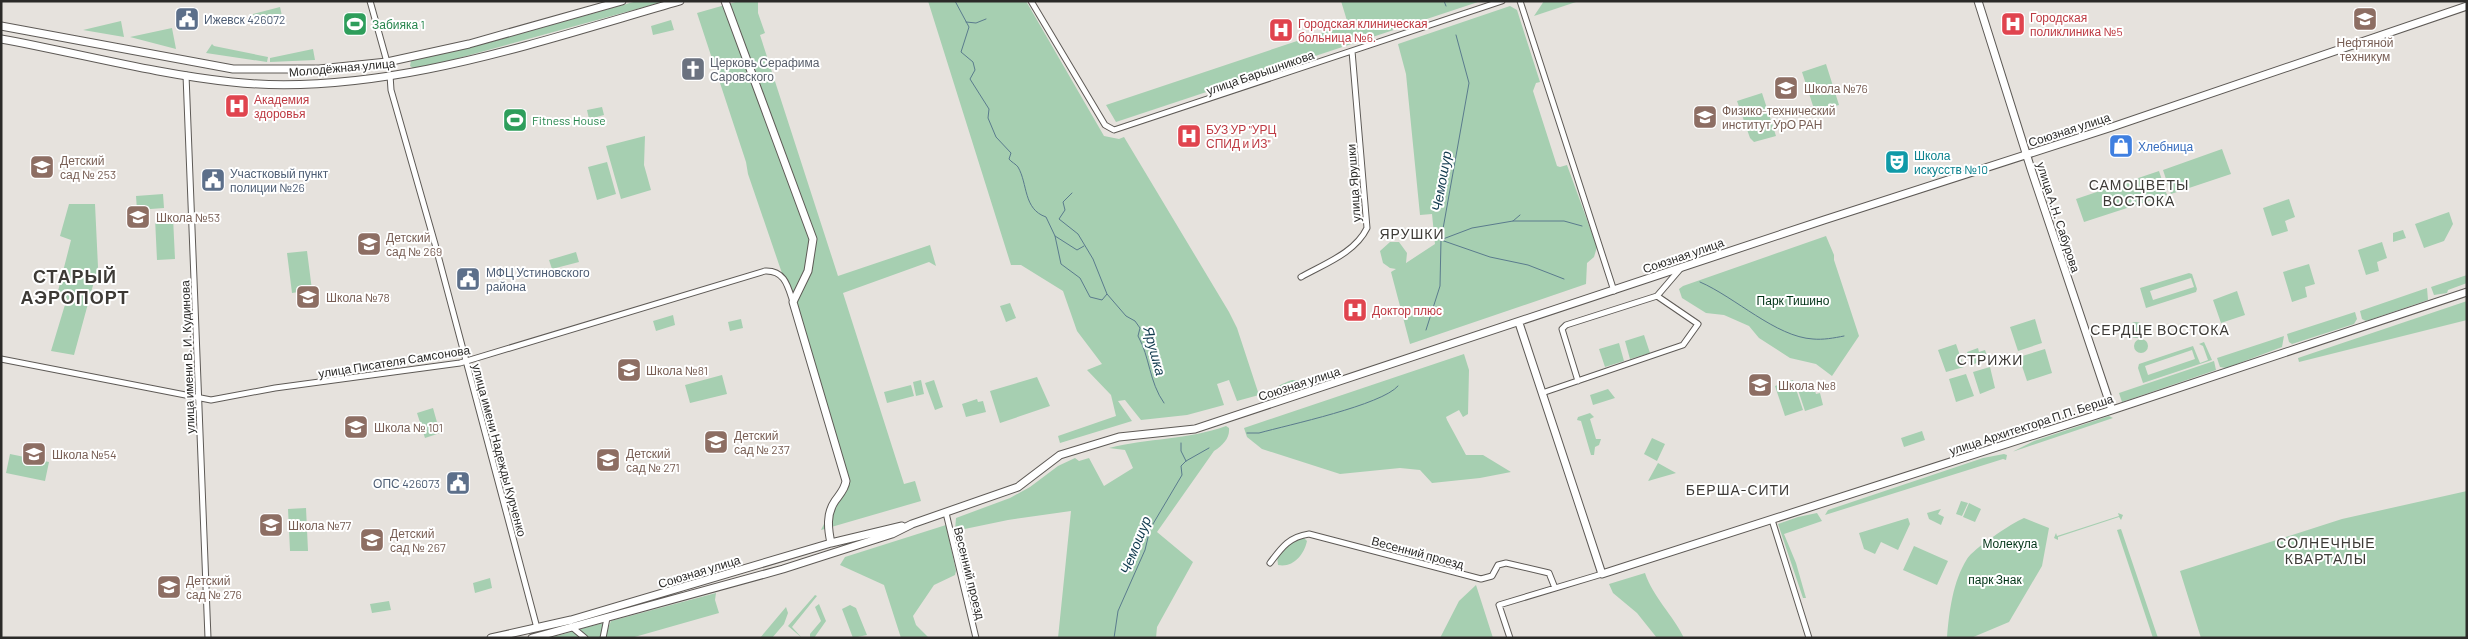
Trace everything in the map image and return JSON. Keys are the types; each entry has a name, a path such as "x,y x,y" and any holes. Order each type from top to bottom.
{"main road":[{"name":"Молодёжная улица","path":"1,26 233,69 319,69 387,62 470,44 622,1"},
{"name":"Молодёжная улица","path":"1,39 186,75 233,82 321,82 390,75 473,59 680,1"},
{"path":"725,1 813,239 808,271 793,302 846,480 844,489 833,503 828,518 831,544"},
{"name":"улица А.Н. Сабурова","path":"1978,1 2112,410"},
{"name":"Союзная улица","path":"532,638 783,569 1018,487 1060,456 1119,437 1195,429 2027,155 2467,6"},
{"path":"387,62 390,75"},
{"name":"улица Архитектора П.П. Берша","path":"1602,574 2112,410 2467,292"},
{"path":"1520,323 1602,574"},
{"name":"Союзная улица","path":"492,638 570,620 831,544 891,531"},
{"path":"570,620 573,628"}],"street":[{"path":"370,1 387,62"},
{"name":"улица Барышникова","path":"1031,1 1104,125 1110,130 1118,130 1502,1"},
{"path":"1520,1 1614,291"},
{"name":"улица Ярушки","path":"1301,277 1353,248 1361,241 1367,228 1352,51"},
{"name":"улица имени В. И. Кудинова","path":"186,75 208,638"},
{"name":"улица имени Надежды Курченко","path":"390,75 391,90 537,628"},
{"path":"1578,381 1562,329 1566,325 1657,296 1681,268"},
{"name":"улица Писателя Самсонова","path":"1,359 46,366 211,400 275,388 465,361 765,271 773,271 784,277 793,302"},
{"path":"1542,392 1683,345 1698,324 1657,296"},
{"name":"Весенний проезд","path":"946,513 976,638"},
{"path":"1772,520 1809,638"},
{"name":"Весенний проезд","path":"1270,563 1286,542 1296,536 1310,534 1481,579 1492,576 1498,564 1509,564 1549,573 1555,588"},
{"path":"1510,638 1499,605 1602,574"},
{"path":"603,638 607,618"},
{"path":"573,628 584,638"}],"green space":[{"path":"637,1 666,1 448,61 413,68 410,66 411,61 491,42"},
{"path":"739,1 758,1 758,13 765,33 760,35 838,276 930,245 936,266 929,262 843,293 904,484 915,481 921,501 821,530 845,482 785,282 748,174 746,162 697,13"},
{"path":"928,1 1026,1 1104,136 1119,139 1124,137 1229,312 1237,328 1259,395 1237,401 1229,380 1217,384 1224,405 1187,415 1141,420 1125,400 1118,401 1132,421 1060,443 1058,436 1116,416 1111,395 1087,370 1102,364 1077,331 1063,291 1021,265 1011,265"},
{"path":"1341,1 1481,1 1116,122 1106,105 1348,24"},
{"path":"1544,1 1579,1 1534,16"},
{"path":"1510,6 1517,10 1540,82 1536,83 1533,91 1557,166 1567,165 1597,247 1594,257 1587,263 1586,284 1410,344 1391,272 1396,269 1390,268 1383,263 1380,251 1390,242 1399,242 1407,253 1406,263 1435,244 1432,214 1420,215 1406,74 1398,44"},
{"path":"280,7 282,16 256,23 253,14"},
{"path":"671,20 674,30 653,35 651,26"},
{"path":"121,21 124,37 83,30"},
{"path":"172,28 176,49 130,37"},
{"path":"212,44 268,57 267,62 206,53"},
{"path":"313,49 315,60 270,62 270,58"},
{"path":"1826,64 1839,105 1815,112 1802,72"},
{"path":"1762,93 1776,136 1754,142 1750,138 1737,101"},
{"path":"602,107 604,115 589,119 587,110"},
{"path":"645,136 644,165 651,190 621,199 606,146"},
{"path":"2222,149 2231,174 2171,194 2163,170"},
{"path":"607,162 616,194 597,200 588,167"},
{"path":"2159,171 2167,195 2084,222 2076,199"},
{"path":"163,194 164,208 137,210 136,196"},
{"path":"2289,199 2295,217 2285,221 2288,231 2272,236 2263,208"},
{"path":"69,204 95,204 98,267 74,355 51,351 67,298 57,295 71,240 60,236"},
{"path":"2449,212 2453,224 2444,241 2424,248 2415,224"},
{"path":"173,217 175,259 157,260 155,218"},
{"path":"2403,230 2406,238 2393,242 2393,233"},
{"name":"Парк Тишино","path":"1826,236 1834,255 1859,336 1832,376 1816,364 1790,358 1759,338 1749,326 1724,315 1706,313 1682,298 1679,289 1683,286"},
{"path":"2382,242 2387,258 2377,262 2379,271 2366,275 2358,250"},
{"path":"307,251 312,290 292,293 287,253"},
{"path":"576,252 579,262 552,269 549,260"},
{"path":"2309,264 2315,284 2305,287 2307,297 2292,302 2283,272"},
{"path":"2189,273 2192,274 2197,289 2196,292 2146,308 2140,288","holes":["2191,278 2194,287 2153,300 2150,291"]},
{"path":"2467,275 2467,283 2448,290 2447,293 2434,295 2431,287"},
{"path":"2427,288 2428,300 2366,321 2362,319 2360,311"},
{"path":"2237,291 2245,315 2221,323 2213,300"},
{"path":"2467,301 2467,320 2299,362 2298,358"},
{"path":"1010,303 1016,318 1006,322 1000,306"},
{"path":"2355,312 2357,319 2354,324 2292,344 2289,342 2287,334"},
{"path":"673,315 675,325 656,331 653,321"},
{"path":"741,319 743,328 730,331 728,322"},
{"path":"2035,319 2042,343 2018,351 2010,327"},
{"path":"2136,322 2142,324 2144,330 2142,336 2136,338 2130,336 2128,330 2130,324"},
{"path":"1644,335 1650,353 1630,359 1625,341"},
{"path":"2284,336 2282,347 2226,368 2220,367 2217,358"},
{"path":"2141,339 2146,341 2148,346 2146,351 2141,353 2136,351 2134,346 2136,341"},
{"path":"2204,342 2212,360 2143,383 2138,368 2139,364 2193,346 2200,363 2208,360 2203,346 2199,344","holes":["2192,350 2195,359 2148,375 2145,366"]},
{"path":"1619,343 1624,361 1605,367 1599,349"},
{"path":"1956,344 1964,367 1946,372 1938,350"},
{"path":"1978,348 1979,352 1985,350 1988,359 1971,365 1967,352"},
{"path":"2045,349 2052,373 2027,381 2019,357"},
{"path":"1464,354 1469,370 1468,414 1463,417 1459,410 1446,417 1447,420 1466,455 1483,455 1511,472 1480,478 1432,483 1420,470 1400,468 1340,474 1262,449 1247,437 1244,428"},
{"path":"2214,361 2216,370 2122,402 2119,393"},
{"path":"1990,367 1995,388 1980,394 1973,372"},
{"path":"1330,373 1334,378 1316,384 1312,379"},
{"path":"1966,374 1974,396 1956,402 1949,379"},
{"path":"722,375 727,394 690,403 685,385"},
{"path":"1037,377 1050,406 1000,423 990,391"},
{"path":"921,380 924,394 916,396 913,382"},
{"path":"934,380 943,407 935,410 925,383"},
{"path":"1292,380 1300,380 1306,387 1274,398 1277,388"},
{"path":"1793,380 1803,410 1785,416 1775,386"},
{"path":"911,385 914,396 887,403 884,392"},
{"path":"1813,385 1816,394 1820,393 1823,405 1805,411 1798,390"},
{"path":"1608,389 1615,398 1593,405 1590,395"},
{"path":"977,399 978,402 983,401 986,412 966,417 962,404"},
{"path":"433,408 440,433 425,438 417,413"},
{"path":"1590,413 1594,417 1590,419 1596,439 1601,439 1599,445 1595,447 1594,455 1591,455 1581,421 1577,420 1578,417"},
{"path":"2109,416 2113,418 2012,452 2034,441"},
{"path":"1226,426 1229,428 1229,432 1225,441 1214,451 1157,532 1193,562 1157,627 1156,638 1058,638 1071,511 1008,520 955,531 956,518 1010,498 1030,487 1058,466 1075,458 1079,461 1089,458 1104,486 1133,468 1125,450 1109,448 1197,434"},
{"path":"1922,431 1925,440 1904,447 1901,438"},
{"path":"1652,438 1665,444 1657,461 1644,454"},
{"path":"10,454 49,462 45,481 6,473"},
{"path":"2007,455 2006,460 2003,459 1825,515 1828,510 1983,458"},
{"path":"1658,463 1676,473 1648,481"},
{"path":"2467,491 2467,638 2201,638 2180,571 2342,519"},
{"path":"1961,501 1968,503 1962,516 1956,514"},
{"path":"1969,503 1981,509 1975,522 1963,517"},
{"path":"306,508 308,551 290,551 288,509"},
{"path":"1941,509 1938,514 1944,517 1941,525 1929,519 1927,513"},
{"path":"1817,513 1822,521 1784,534 1796,563 1806,598 1803,598 1778,524"},
{"path":"2118,513 2123,515 2121,520 2119,517 2058,537 2058,540 2054,538 2056,533 2057,536 2119,516"},
{"path":"1908,518 1910,524 1898,550 1881,542 1875,554 1864,549 1859,533"},
{"name":"парк Знак","path":"2024,518 2049,528 2042,566 2009,622 1971,638 1947,638 1955,587 1967,559 1993,537"},
{"path":"946,525 956,571 955,575 934,585 913,616 916,625 929,638 901,638 884,585 840,565 845,557"},
{"path":"2121,529 2158,638 2153,638 2117,530"},
{"path":"1303,537 1307,541 1300,556 1293,562 1278,565 1277,556 1285,545"},
{"path":"1914,546 1948,561 1937,585 1903,570"},
{"path":"1645,573 1653,590 1684,638 1657,638 1637,613 1613,593 1609,584"},
{"path":"490,578 492,588 475,593 473,583"},
{"path":"1476,585 1493,638 1440,638 1459,601"},
{"path":"716,593 715,600 719,613 631,638 604,638 611,621"},
{"path":"815,595 817,596 792,627 802,638 788,626"},
{"path":"389,601 391,610 372,613 370,604"},
{"path":"819,604 826,621 814,638 810,638 810,634 821,621 815,607"},
{"path":"850,605 856,608 867,635 853,638 842,609"},
{"path":"786,607 788,613 784,624 772,638 760,638"},
{"path":"604,623 601,638 587,638 580,629"},
{"path":"573,631 583,638 549,638 571,632"}],"waterway":[{"name":"Ярушка","path":"955,1 969,27 961,52 973,62 975,70 970,79 989,109 988,118 996,137 1011,153 1009,159 1018,167 1033,208 1046,217 1055,236 1061,264 1080,278 1090,297 1102,300 1107,294 1126,316 1135,321 1140,328 1138,336 1145,352 1155,387 1164,403"},
{"name":"Чемошур","path":"1444,1 1446,6"},
{"path":"966,22 976,23 986,19"},
{"name":"Чемошур","path":"1426,330 1440,286 1441,240 1469,83 1456,35"},
{"path":"1072,193 1063,202 1065,210 1059,219 1078,234 1093,259 1107,294"},
{"path":"1443,239 1472,228 1513,221 1520,215"},
{"path":"1513,221 1564,221 1582,226"},
{"path":"1055,236 1077,250 1084,246"},
{"path":"1441,240 1490,257 1528,265 1564,279"},
{"path":"1700,282 1770,324 1799,337 1825,339 1844,336"},
{"name":"Чемошур","path":"1247,433 1259,433 1355,407 1389,393 1398,386"},
{"name":"Ярушка","path":"1181,443 1181,451 1186,461"},
{"name":"Чемошур","path":"1114,638 1118,611 1145,550 1150,529 1182,475 1181,466 1186,461 1209,448"}],"place":[{"name":"Ижевск 426072","path":"187,19"},
{"name":"Нефтяной техникум","path":"2365,19"},
{"name":"Забияка 1","path":"355,24"},
{"name":"Городская поликлиника №5","path":"2013,24"},
{"name":"Городская клиническая больница №6.","path":"1281,30"},
{"name":"Церковь Серафима Саровского","path":"693,69"},
{"name":"Школа №76","path":"1786,88"},
{"name":"Академия здоровья","path":"237,106"},
{"name":"Физико-технический институт УрО РАН","path":"1705,117"},
{"name":"Fitness House","path":"515,120"},
{"name":"БУЗ УР \"УРЦ СПИД и ИЗ\"","path":"1189,136"},
{"name":"Хлебница","path":"2121,146"},
{"name":"Школа искусств №10","path":"1897,162"},
{"name":"Детский сад № 253","path":"42,167"},
{"name":"Участковый пункт полиции №26","path":"213,180"},
{"name":"Школа №53","path":"138,217"},
{"name":"Детский сад № 269","path":"369,244"},
{"name":"МФЦ Устиновского района","path":"468,279"},
{"name":"Школа №78","path":"308,297"},
{"name":"Доктор плюс","path":"1355,310"},
{"name":"Школа №81","path":"629,370"},
{"name":"Школа №8","path":"1760,385"},
{"name":"Школа № 101","path":"356,427"},
{"name":"Детский сад № 237","path":"716,442"},
{"name":"Школа №54","path":"34,454"},
{"name":"Детский сад № 271","path":"608,460"},
{"name":"ОПС 426073","path":"458,483"},
{"name":"Школа №77","path":"271,525"},
{"name":"Детский сад № 267","path":"372,540"},
{"name":"Детский сад № 276","path":"169,587"}],"district":[{"name":"САМОЦВЕТЫ ВОСТОКА","path":"2139,192"},
{"name":"ЯРУШКИ","path":"1412,233"},
{"name":"СТАРЫЙ АЭРОПОРТ","path":"75,286"},
{"name":"СЕРДЦЕ ВОСТОКА","path":"2160,329"},
{"name":"СТРИЖИ","path":"1990,359"},
{"name":"БЕРША-СИТИ","path":"1738,489"},
{"name":"СОЛНЕЧНЫЕ КВАРТАЛЫ","path":"2326,550"}],"park label":[{"name":"Молекула","path":"2010,543"}]}
